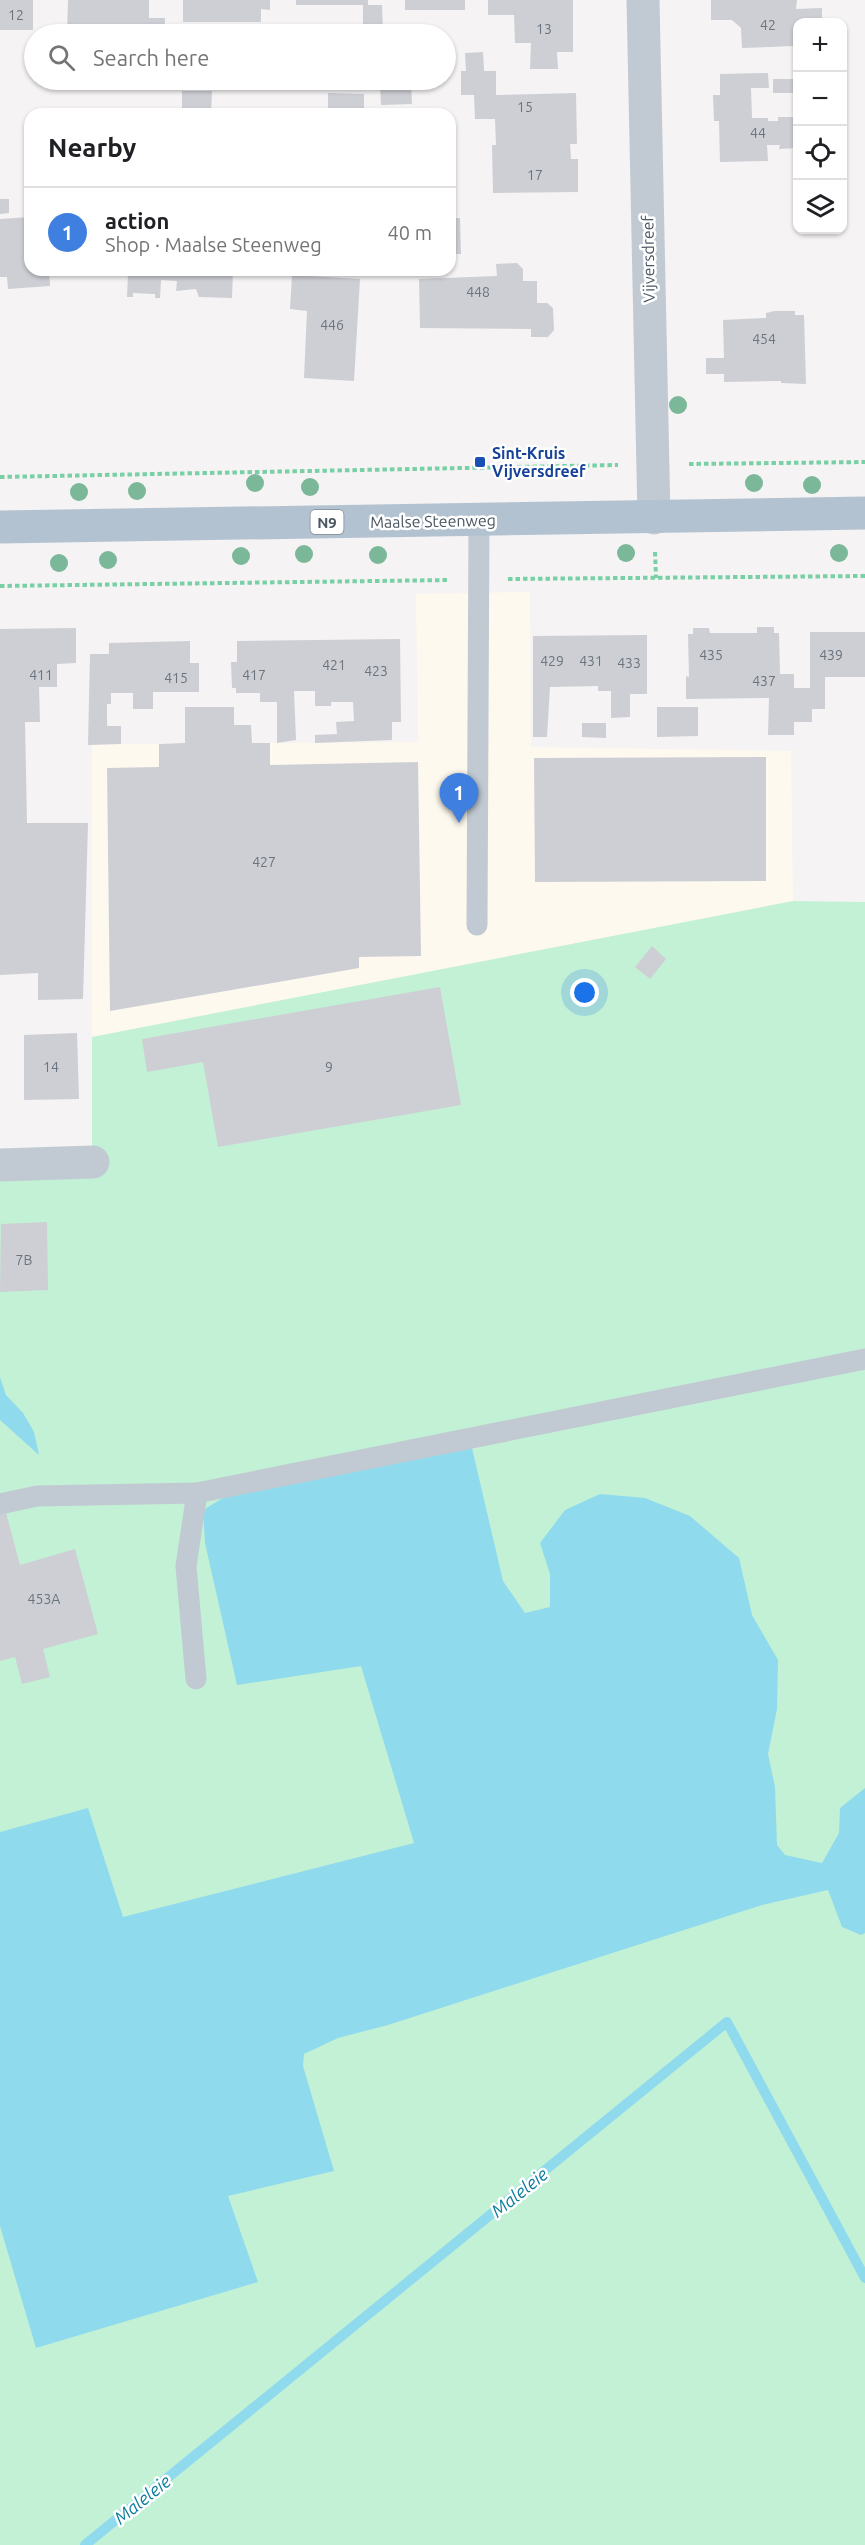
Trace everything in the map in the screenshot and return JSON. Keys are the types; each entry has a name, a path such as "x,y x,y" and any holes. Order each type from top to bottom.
{"main road":[{"name":"Maalse Steenweg","path":"0,527 865,513"}],"street":[{"name":"Vijversdreef","path":"643,0 654,518"},
{"path":"0,1165 93,1162"}],"lane":[{"path":"477,925 479,520"},
{"path":"0,1504 37,1496 197,1493 865,1359"},
{"path":"196,1679 186,1566 197,1493"}],"path":[{"path":"0,477 865,462"},
{"path":"0,586 865,576"}],"shaded area":[{"path":"530,592 531,747 791,751 793,901 92,1037 92,744 418,742 416,594"}],"green space":[{"path":"793,901 865,902 865,2545 0,2545 0,1165 92,1162 92,1037"}],"water":[{"path":"0,1377 6,1395 23,1413 34,1432 39,1455 0,1420"},
{"path":"472,1448 503,1581 525,1613 550,1607 550,1574 540,1543 565,1510 600,1494 645,1498 690,1516 739,1558 752,1615 778,1660 777,1709 768,1754 775,1787 777,1845 785,1855 822,1863 839,1833 840,1808 865,1788 865,1933 861,1935 842,1927 828,1890 762,1905 388,2025 338,2038 304,2054 303,2066 334,2171 228,2196 258,2282 36,2348 0,2226 0,1832 88,1808 123,1917 414,1843 361,1666 237,1685 205,1543 203,1510 228,1495"}],"building":[{"path":"0,0 33,0 33,24 24,24 24,30 0,30"},
{"path":"68,0 149,0 149,18 165,18 165,24 67,24"},
{"path":"183,0 270,0 270,10 261,9 261,22 183,22"},
{"path":"296,0 368,0 368,5 382,5 383,24 363,24 363,5 296,5"},
{"path":"405,0 465,0 465,10 405,10"},
{"path":"488,0 573,0 573,52 557,52 558,69 530,69 531,43 515,43 514,15 488,15"},
{"path":"711,0 797,0 796,9 822,8 822,18 793,18 793,46 742,48 741,28 732,20 711,20"},
{"path":"483,52 484,71 496,71 496,95 576,93 577,144 570,144 571,159 578,159 578,192 493,193 492,145 496,145 495,119 475,119 474,95 461,95 461,71 466,71 465,53"},
{"path":"768,73 769,88 751,88 752,118 768,118 768,121 778,121 778,117 793,117 793,148 779,149 780,145 767,145 768,161 720,162 719,121 714,121 713,95 720,95 720,74"},
{"path":"773,79 793,79 793,93 773,93"},
{"path":"380,90 411,90 412,104 381,105"},
{"path":"182,91 212,91 211,108 182,108"},
{"path":"328,93 364,94 364,108 328,108"},
{"path":"0,199 9,199 9,213 0,214"},
{"path":"24,217 24,276 49,276 50,286 8,289 7,277 0,277 0,219"},
{"path":"456,218 460,218 461,254 456,254"},
{"path":"517,263 523,269 523,281 537,281 537,303 547,303 553,308 554,330 548,337 531,337 531,329 420,328 419,279 497,276 496,264"},
{"path":"128,276 233,276 232,298 199,297 196,289 176,291 177,281 161,280 160,298 155,298 155,294 133,293 133,297 127,297"},
{"path":"292,276 360,279 354,381 304,378 307,311 290,309"},
{"path":"795,311 795,315 804,315 806,384 781,383 781,381 724,382 724,374 706,374 706,358 724,358 723,320 766,318 766,313"},
{"path":"757,627 774,627 774,633 779,633 780,674 794,674 794,688 810,688 810,632 865,632 865,677 825,677 825,709 812,709 812,722 794,722 794,735 768,735 769,698 686,699 686,676 689,677 688,634 693,634 693,628 709,628 710,633 757,633"},
{"path":"76,628 76,663 57,664 57,687 39,687 40,722 25,722 27,823 88,823 83,999 38,1000 38,973 0,975 0,629"},
{"path":"647,635 647,694 630,694 630,717 611,718 611,691 598,691 598,686 550,687 547,737 533,737 533,636"},
{"path":"400,639 401,722 392,722 392,740 315,743 315,735 337,734 336,722 354,721 353,702 331,702 331,706 315,706 315,691 294,691 296,740 277,743 277,702 260,702 260,693 236,693 236,688 232,688 231,662 237,662 237,641"},
{"path":"190,641 190,663 199,663 199,692 153,692 153,709 133,709 133,693 111,693 111,704 107,704 107,726 121,726 121,744 88,745 90,654 109,654 109,643"},
{"path":"185,707 234,707 234,725 251,725 252,743 270,743 270,765 418,762 421,956 359,957 359,968 110,1011 107,768 159,767 159,744 185,743"},
{"path":"657,707 698,707 698,736 657,737"},
{"path":"582,723 606,723 606,738 582,737"},
{"path":"766,757 766,881 535,882 534,758"},
{"path":"652,946 666,959 650,979 635,967"},
{"path":"440,987 461,1105 218,1147 203,1062 147,1072 142,1039"},
{"path":"77,1033 79,1099 24,1100 24,1035"},
{"path":"47,1222 48,1290 0,1292 1,1224"},
{"path":"5,1509 20,1565 75,1549 98,1634 43,1649 50,1677 22,1684 15,1657 0,1661 0,1510"}],"waterway":[{"name":"Maleleie","path":"85,2545 727,2022 865,2278"}],"place":[{"name":"Sint-Kruis Vijversdreef","path":"480,462"},
{"name":"action","path":"459,823"}]}
